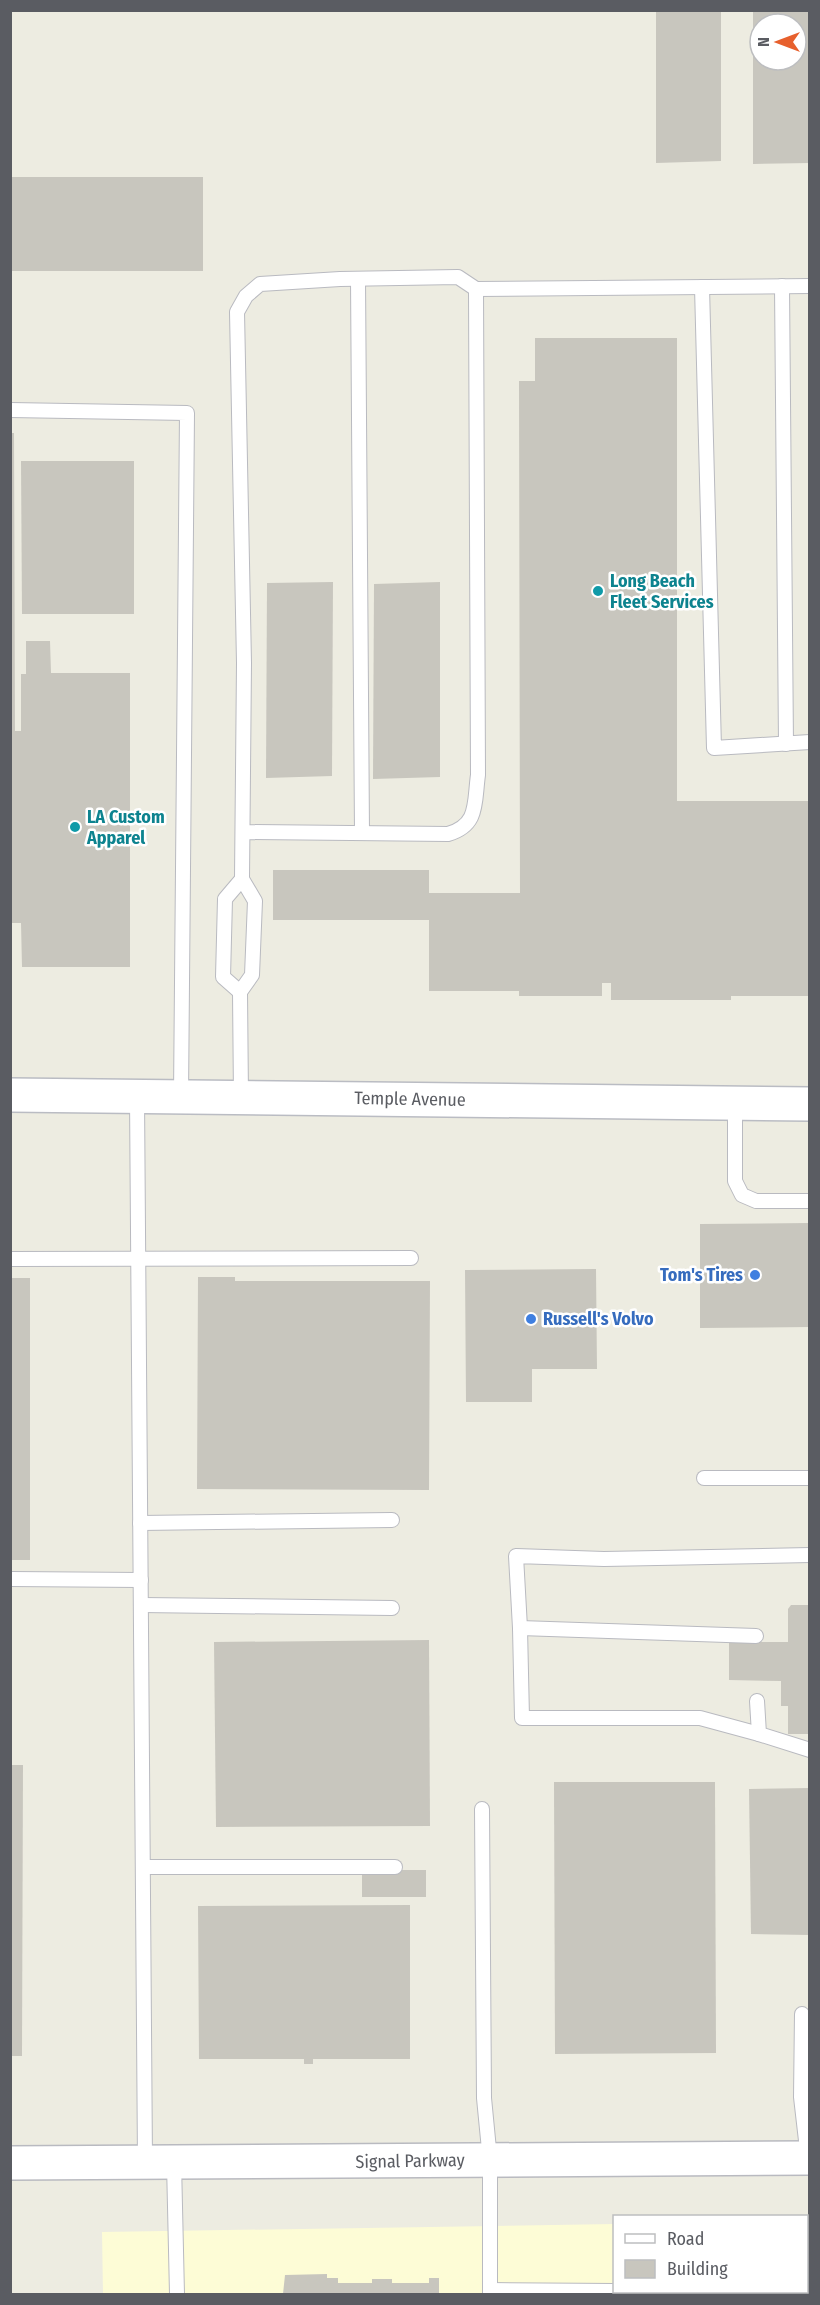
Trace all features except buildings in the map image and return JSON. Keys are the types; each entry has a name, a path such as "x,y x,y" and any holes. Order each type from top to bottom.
{"main road":[{"name":"Temple Avenue","path":"10,1095 810,1104"},
{"name":"Signal Parkway","path":"10,2163 809,2158"}],"lane":[{"path":"241,1096 240,992 252,975 255,901 242,879 244,663 237,312 246,296 261,284 458,277 476,289 810,286"},
{"path":"358,279 362,833"},
{"path":"782,286 786,744"},
{"path":"702,287 714,748 810,742"},
{"path":"243,832 448,834 463,830 472,818 477,775 476,289"},
{"path":"10,410 187,413 182,1096"},
{"path":"240,992 223,977 222,955 225,899 242,879"},
{"path":"137,1096 142,1866 160,2163 177,2295"},
{"path":"735,1103 735,1181 742,1195 756,1201 810,1201"},
{"path":"10,1260 411,1258"},
{"path":"704,1478 810,1478"},
{"path":"140,1523 392,1520"},
{"path":"810,1555 604,1559 516,1556 522,1718 700,1718 810,1750"},
{"path":"10,1579 141,1580"},
{"path":"141,1605 392,1608"},
{"path":"520,1628 756,1636"},
{"path":"757,1701 759,1734"},
{"path":"482,1809 484,2098 490,2160 490,2292 613,2291"},
{"path":"142,1866 395,1866"},
{"path":"802,2014 801,2097 809,2158"}],"shaded area":[{"path":"809,2221 809,2294 103,2294 102,2232 613,2224 613,2293 808,2293"}],"place":[{"name":"Long Beach Fleet Services","path":"598,591"},
{"name":"LA Custom Apparel","path":"75,827"},
{"name":"Tom's Tires","path":"755,1275"},
{"name":"Russell's Volvo","path":"531,1319"}]}
